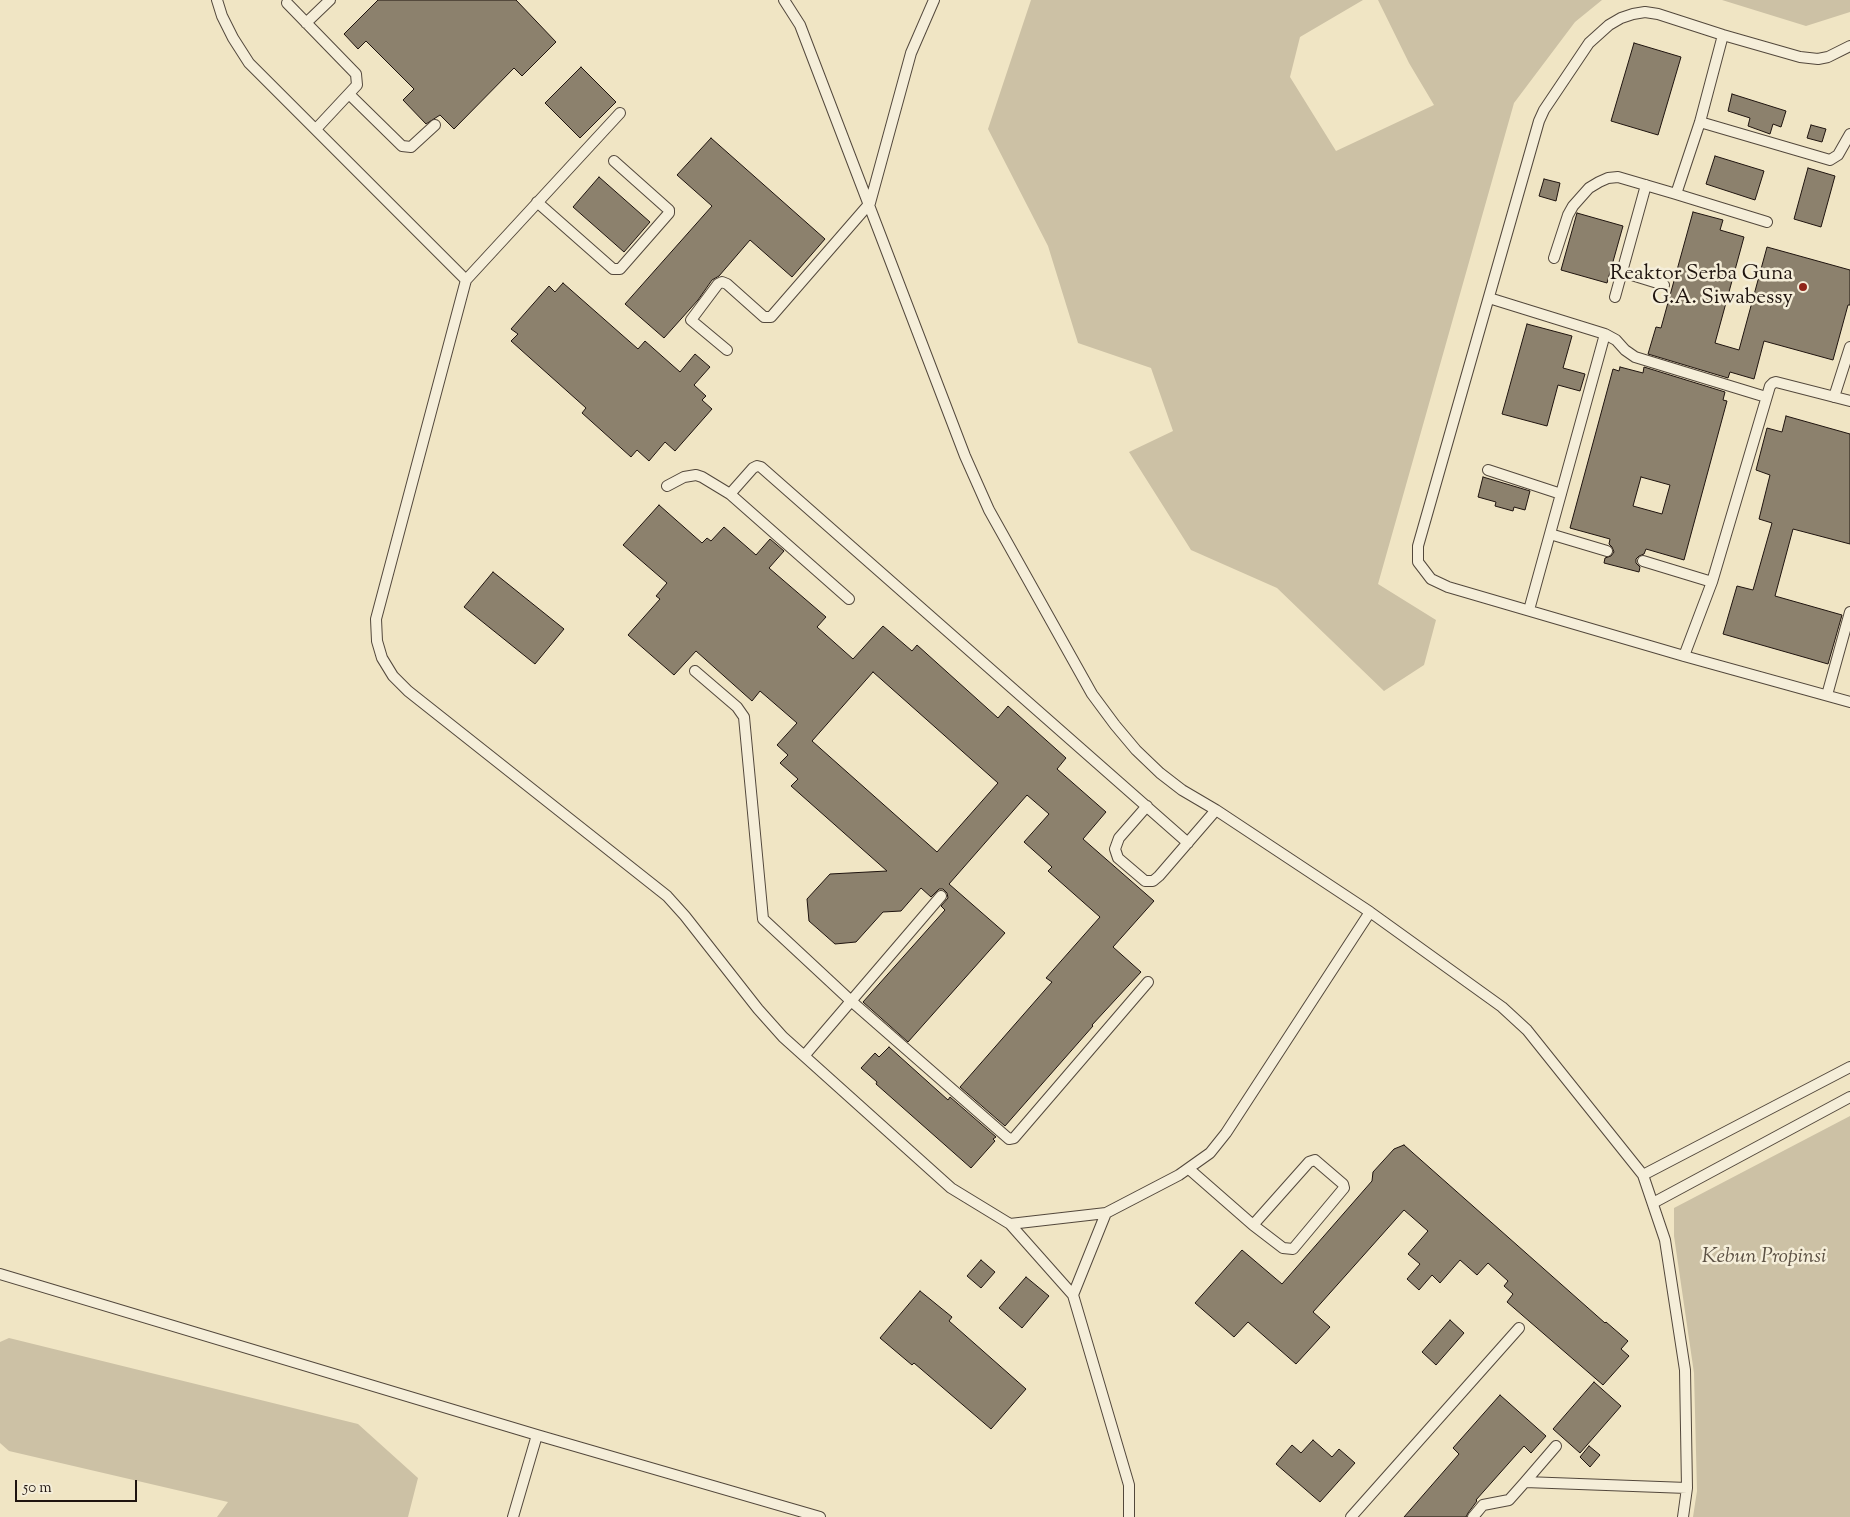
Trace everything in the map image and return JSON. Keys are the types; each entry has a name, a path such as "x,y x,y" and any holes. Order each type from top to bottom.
{"lane":[{"path":"217,0 226,24 249,63 466,280"},
{"path":"306,23 330,0"},
{"path":"784,0 800,25 870,203 965,456 989,510 1092,694 1136,750 1160,773 1182,790 1216,810 1370,912 1502,1007 1527,1030 1643,1175 1665,1240 1685,1370 1687,1488 1683,1517"},
{"path":"727,350 691,320 718,284 722,282 728,284 764,317 771,318 870,203 912,53 934,0"},
{"path":"287,3 356,74 358,85 316,129"},
{"path":"1850,46 1828,57 1818,59 1792,55 1658,14 1645,12 1621,18 1609,25 1589,43 1544,110 1539,121 1418,546 1418,562 1430,578 1448,586 1684,656 1850,702"},
{"path":"1676,194 1700,122 1723,35"},
{"path":"350,94 402,146 411,147 435,125"},
{"path":"620,113 466,280 376,619 377,641 382,658 393,676 408,692 667,896 771,1024 950,1188 1010,1224 1073,1295 1128,1485 1129,1517"},
{"path":"1700,122 1830,160 1838,155 1850,134"},
{"path":"537,202 613,268 620,269 670,210 614,160"},
{"path":"1554,258 1568,215 1580,196 1589,188 1608,178 1618,177 1766,222"},
{"path":"1615,297 1646,185"},
{"path":"1622,272 1664,285"},
{"path":"1489,298 1605,334 1616,340 1635,357 1766,397"},
{"path":"1529,610 1605,334"},
{"path":"1834,397 1850,347"},
{"path":"1684,656 1712,582 1770,386 1776,382 1850,401"},
{"path":"730,494 753,468 761,467 1188,843"},
{"path":"1488,470 1561,494"},
{"path":"667,486 684,477 696,475 730,494 849,599"},
{"path":"1550,534 1607,551"},
{"path":"1642,561 1712,582"},
{"path":"1827,695 1850,612"},
{"path":"695,671 737,707 744,717 763,919 850,1000 1009,1139 1014,1138 1148,982"},
{"path":"1147,806 1119,838 1115,849 1118,858 1145,881 1152,881 1159,876 1216,810"},
{"path":"804,1056 941,896"},
{"path":"1010,1224 1106,1213 1189,1169 1210,1153 1226,1133 1370,912"},
{"path":"1643,1175 1850,1067"},
{"path":"1652,1202 1850,1097"},
{"path":"1189,1169 1253,1225 1283,1248 1293,1249 1344,1188 1343,1184 1316,1160 1309,1162 1253,1225"},
{"path":"1073,1295 1106,1213"},
{"path":"0,1274 537,1436 820,1517"},
{"path":"1351,1517 1519,1328"},
{"path":"513,1517 537,1436"},
{"path":"1473,1517 1484,1505 1509,1500 1556,1446"},
{"path":"1525,1482 1687,1488"}],"green space":[{"path":"1031,0 1363,0 1300,37 1290,77 1336,151 1434,105 1409,63 1378,0 1602,0 1575,22 1514,103 1378,584 1436,620 1424,665 1384,691 1277,588 1191,550 1129,452 1173,431 1151,368 1078,343 1048,246 988,129"},
{"path":"1722,0 1850,0 1850,12 1806,26"},
{"name":"Kebun Propinsi","path":"1850,1116 1850,1517 1693,1517 1697,1491 1694,1373 1674,1236 1674,1208"},
{"path":"9,1338 358,1424 418,1478 408,1517 217,1517 228,1502 9,1451 0,1443 0,1342"}],"building":[{"path":"378,0 516,0 556,42 522,76 514,68 454,129 440,115 426,124 403,100 414,89 366,41 358,49 344,34"},
{"path":"1634,43 1681,57 1658,135 1611,121"},
{"path":"581,67 616,102 580,138 545,103"},
{"path":"1732,94 1786,111 1781,127 1773,124 1770,134 1748,126 1750,118 1728,111"},
{"path":"1811,125 1826,129 1822,142 1807,138"},
{"path":"711,138 825,239 792,277 750,240 719,276 712,280 698,300 664,338 625,304 712,206 677,175"},
{"path":"1715,156 1764,171 1755,200 1706,184"},
{"path":"1808,168 1835,176 1821,227 1794,219"},
{"path":"599,177 650,222 624,252 573,207"},
{"path":"1544,179 1560,183 1556,201 1539,196"},
{"path":"1693,212 1723,220 1720,230 1744,237 1715,343 1739,350 1767,247 1850,270 1850,305 1848,305 1833,360 1764,341 1754,379 1730,372 1728,378 1648,354 1656,327 1661,328"},
{"path":"1577,213 1623,226 1607,283 1561,270"},
{"path":"563,283 638,349 645,341 680,372 695,354 710,367 694,385 706,396 702,400 712,409 675,451 665,442 649,461 637,450 631,457 582,413 586,408 511,341 518,334 511,329 549,286 555,292"},
{"path":"1527,324 1572,336 1563,368 1585,374 1580,391 1558,385 1547,426 1502,414"},
{"path":"1620,367 1643,373 1644,367 1725,392 1723,400 1727,401 1684,560 1646,549 1644,554 1636,559 1636,563 1640,567 1639,572 1604,563 1605,558 1611,556 1614,552 1609,544 1610,539 1570,528 1613,369 1619,371","holes":["1641,477 1670,485 1662,514 1633,506"]},
{"path":"1786,416 1850,434 1850,544 1793,529 1775,596 1842,615 1828,664 1723,634 1737,586 1753,590 1772,523 1759,519 1770,475 1756,470 1767,428 1782,432"},
{"path":"1483,477 1530,491 1525,510 1514,507 1513,511 1495,506 1496,502 1478,497"},
{"path":"659,505 702,543 707,538 711,541 724,527 756,555 770,539 784,551 769,568 826,617 817,627 853,659 883,626 912,651 917,645 998,718 1008,706 1066,758 1057,769 1106,812 1083,839 1154,901 1113,947 1141,972 1092,1025 1005,1126 960,1087 1052,982 1046,978 1100,917 1048,871 1052,867 1024,842 1049,814 1027,795 949,884 1005,933 908,1042 863,1002 945,910 941,906 948,898 947,893 943,889 939,889 931,897 921,888 901,911 883,912 856,942 835,944 809,921 807,899 830,874 887,871 791,786 798,779 780,763 788,755 777,745 797,723 760,691 752,701 696,651 674,675 628,635 660,599 656,596 667,583 623,545","holes":["873,672 998,783 937,852 812,741"]},
{"path":"493,572 564,629 535,664 464,607"},
{"path":"889,1047 948,1100 950,1097 996,1137 993,1139 995,1141 971,1168 876,1084 877,1082 861,1068 875,1053 879,1057"},
{"path":"1404,1145 1605,1323 1628,1341 1621,1349 1629,1356 1603,1385 1507,1302 1513,1294 1504,1286 1508,1281 1488,1263 1477,1275 1460,1260 1440,1283 1432,1275 1419,1290 1407,1279 1420,1264 1408,1254 1428,1231 1404,1210 1313,1312 1330,1327 1296,1364 1248,1322 1234,1337 1195,1303 1242,1250 1282,1284 1372,1181 1373,1172 1394,1149"},
{"path":"981,1260 995,1272 981,1288 967,1276"},
{"path":"1026,1277 1049,1296 1022,1328 999,1308"},
{"path":"920,1291 952,1317 949,1321 1026,1389 991,1429 914,1363 912,1365 880,1338"},
{"path":"1450,1320 1464,1333 1436,1365 1422,1352"},
{"path":"1594,1382 1621,1406 1580,1453 1553,1429"},
{"path":"1500,1395 1546,1436 1531,1453 1524,1446 1476,1500 1466,1517 1404,1517 1459,1454 1453,1448"},
{"path":"1313,1440 1332,1457 1339,1449 1355,1463 1320,1502 1276,1464 1292,1445 1301,1453"},
{"path":"1589,1446 1600,1455 1590,1467 1580,1457"}],"place":[{"name":"Reaktor Serba Guna G.A. Siwabessy","path":"1803,287"}]}
